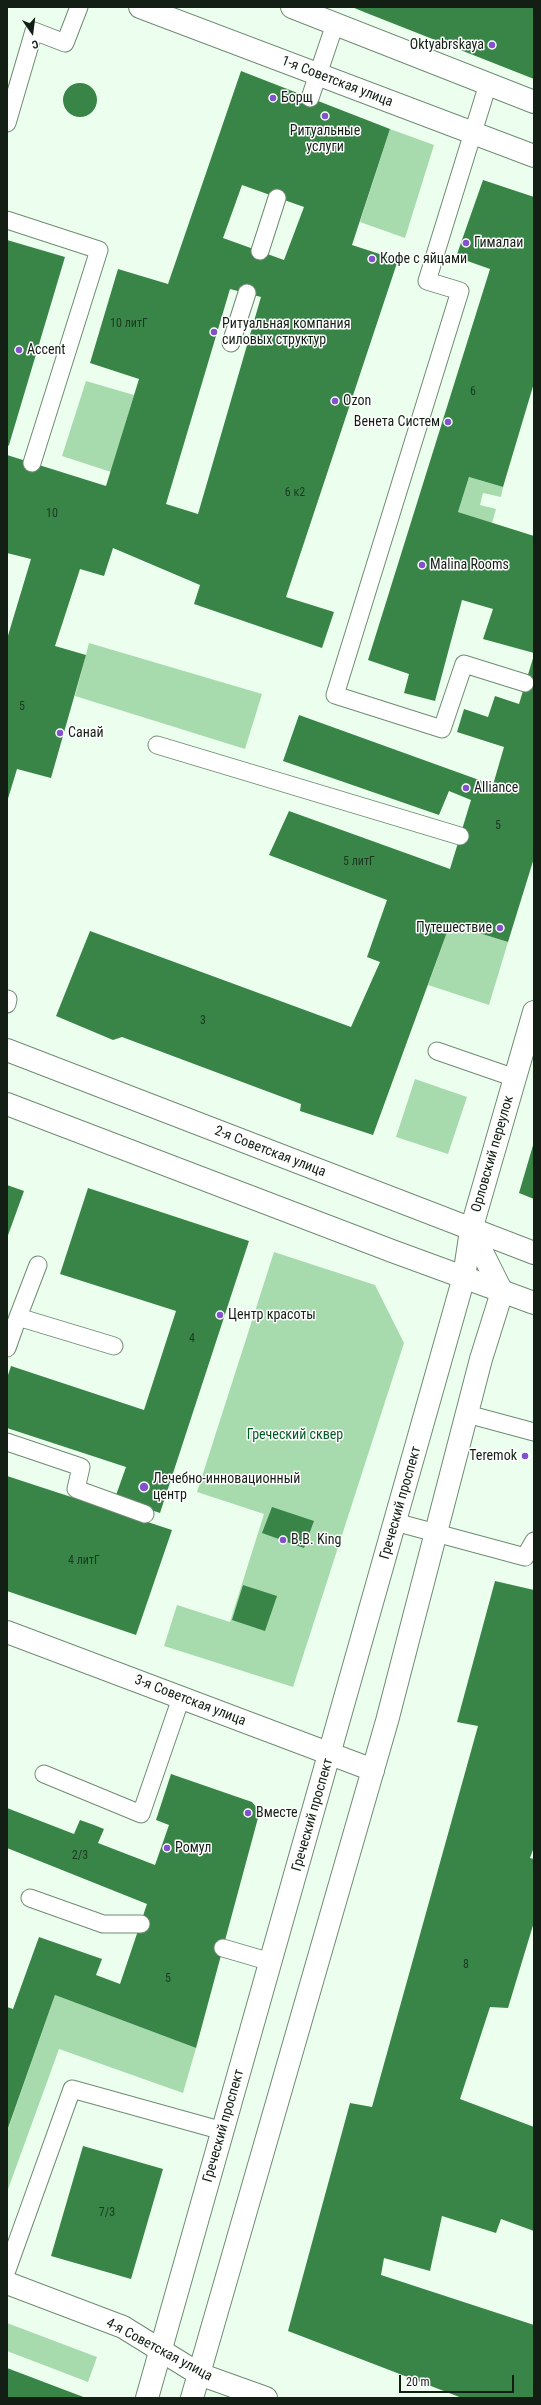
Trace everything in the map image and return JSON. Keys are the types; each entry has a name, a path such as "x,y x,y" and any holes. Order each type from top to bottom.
{"street":[{"name":"1-я Советская улица","path":"140,7 534,156"},
{"path":"292,7 534,102"},
{"name":"Орловский переулок","path":"502,1292 471,1230 534,1012"},
{"name":"2-я Советская улица","path":"7,1050 534,1253"},
{"path":"7,1104 392,1252 534,1303"},
{"name":"Греческий проспект","path":"147,2398 464,1277 471,1230"},
{"path":"192,2398 373,1770 467,1414 502,1292"},
{"name":"3-я Советская улица","path":"7,1632 373,1770"},
{"name":"4-я Советская улица","path":"7,2283 122,2327 198,2374 266,2398"}],"lane":[{"path":"7,123 34,31 65,43 79,7"},
{"path":"310,98 335,24"},
{"path":"488,84 427,281 460,291 335,695 442,729 464,664 525,683"},
{"path":"260,251 277,198"},
{"path":"7,220 99,250 32,463"},
{"path":"232,343 247,293"},
{"path":"157,745 460,836"},
{"path":"436,1051 515,1078"},
{"path":"7,1348 38,1265"},
{"path":"18,1317 114,1346"},
{"path":"467,1414 534,1432"},
{"path":"7,1442 81,1467 76,1489 145,1514"},
{"path":"395,1522 530,1558 534,1541"},
{"path":"44,1774 141,1814 181,1698"},
{"path":"30,1898 103,1924 141,1924"},
{"path":"223,1948 271,1962"},
{"path":"7,2270 72,2089 223,2131"}],"green space":[{"path":"390,129 434,145 405,238 360,222"},
{"path":"86,381 134,395 111,472 62,456"},
{"path":"469,477 503,487 501,497 483,493 480,505 496,509 492,523 458,512"},
{"path":"89,643 262,694 245,749 75,696"},
{"path":"450,924 508,942 489,1005 428,985"},
{"path":"415,1079 467,1097 448,1154 396,1137"},
{"name":"Греческий сквер","path":"274,1252 375,1285 404,1343 293,1687 164,1646 177,1605 230,1622 264,1514 197,1492"},
{"path":"55,1995 196,2048 183,2093 59,2049 7,2192 7,2132"},
{"path":"7,2323 97,2357 88,2382 7,2351"}],"building":[{"name":"Oktyabrskaya","path":"352,7 534,7 534,79 364,12"},
{"path":"241,71 390,129 352,245 398,260 286,597 334,612 322,648 194,604 200,585 113,548 104,576 80,569 55,646 86,655 51,778 17,769 7,802 7,639 31,559 7,553 7,455 106,486 139,379 90,363 118,269 168,284","holes":["242,185 304,207 284,260 223,238","230,289 261,297 198,514 166,504"]},
{"path":"80,83 92,88 97,100 92,112 80,117 68,112 63,100 68,88"},
{"path":"483,180 534,197 534,383 503,487 469,477 458,512 534,536 534,653 483,639 493,609 462,600 435,701 404,693 409,674 368,660 490,269 456,257"},
{"path":"7,240 65,257 9,445 7,447"},
{"path":"534,655 534,858 508,942 450,924 373,1135 300,1111 301,1104 122,1037 113,1040 56,1016 90,931 351,1027 380,962 367,957 387,900 269,855 289,811 450,869 471,800 449,791 439,815 283,761 299,715 493,785 504,747 457,732 464,709 488,717 495,696 519,704"},
{"path":"534,1142 534,1199 519,1193"},
{"path":"7,1185 24,1191 7,1238"},
{"path":"88,1188 249,1241 160,1513 115,1498 126,1467 7,1428 7,1378 11,1366 144,1410 176,1311 60,1274"},
{"path":"7,1476 172,1530 136,1635 7,1591"},
{"path":"272,1507 314,1521 304,1548 262,1533"},
{"path":"495,1581 534,1590 534,1847 530,1858 534,1859 534,1922 508,2008 490,2007 460,2099 534,2127 534,2231 501,2219 496,2233 442,2216 430,2271 384,2258 381,2275 534,2325 534,2398 462,2398 288,2331 350,2103 372,2107 478,1726 457,1722"},
{"path":"243,1585 277,1596 265,1631 232,1620"},
{"path":"171,1774 252,1802 258,1809 258,1818 196,2048 55,1995 7,2131 7,2007 13,2009 39,1937 102,1959 96,1975 120,1984 147,1904 7,1848 7,1808 74,1834 80,1820 94,1825 104,1829 98,1843 155,1865 169,1825 156,1820"},
{"path":"83,2146 163,2169 131,2279 51,2256"},
{"path":"7,2368 86,2398 7,2398"}],"place":[{"name":"Oktyabrskaya","path":"492,45"},
{"name":"Борщ","path":"273,98"},
{"name":"Ритуальные услуги","path":"325,116"},
{"name":"Гималаи","path":"466,243"},
{"name":"Кофе с яйцами","path":"372,259"},
{"name":"Ритуальная компания силовых структур","path":"214,332"},
{"name":"Accent","path":"19,350"},
{"name":"Ozon","path":"335,401"},
{"name":"Венета Систем","path":"448,422"},
{"name":"Malina Rooms","path":"422,565"},
{"name":"Санай","path":"60,733"},
{"name":"Alliance","path":"466,788"},
{"name":"Путешествие","path":"500,928"},
{"name":"Центр красоты","path":"220,1315"},
{"name":"Teremok","path":"525,1456"},
{"name":"Лечебно-инновационный центр","path":"144,1487"},
{"name":"B.B. King","path":"283,1540"},
{"name":"Вместе","path":"248,1813"},
{"name":"Ромул","path":"167,1848"}]}
